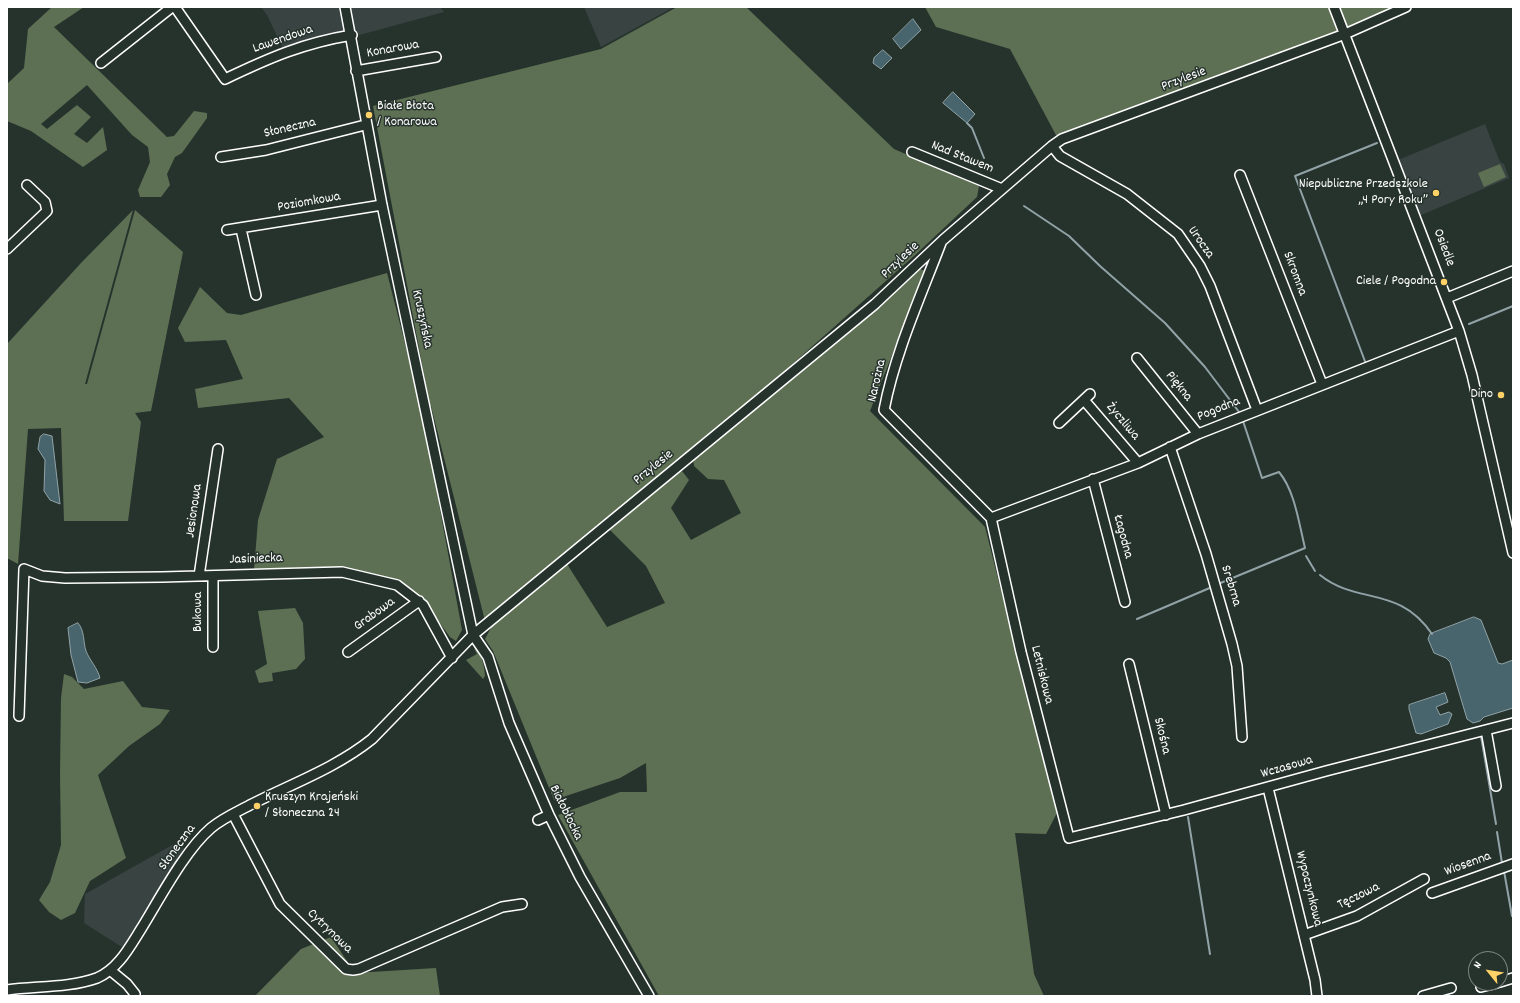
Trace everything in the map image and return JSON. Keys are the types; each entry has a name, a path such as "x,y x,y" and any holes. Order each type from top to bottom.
{"street":[{"path":"100,63 172,7"},
{"name":"Lawendowa","path":"175,7 225,79 275,55 309,44 352,35"},
{"name":"Kruszyńska","path":"345,7 352,35 365,125 473,636"},
{"name":"Osiedle","path":"1334,7 1459,331 1472,375 1513,553"},
{"name":"Przylesie","path":"473,636 875,304 943,240 1052,146 1062,140 1345,34 1406,7"},
{"name":"Konarowa","path":"356,71 436,57"},
{"name":"Słoneczna","path":"221,157 266,150 365,125"},
{"name":"Urocza","path":"1052,146 1060,156 1127,194 1178,234 1200,266 1210,286 1257,410"},
{"name":"Nad Stawem","path":"912,152 1002,189"},
{"name":"Skromna","path":"1240,175 1322,384"},
{"path":"7,249 47,211 45,202 27,184"},
{"name":"Poziomkowa","path":"227,230 241,229 382,205"},
{"path":"241,229 256,295"},
{"name":"Narożna","path":"943,240 904,341 888,391 884,410 991,518"},
{"path":"1447,298 1513,271"},
{"name":"Pogodna","path":"991,518 1138,463 1198,434 1459,331"},
{"name":"Piękna","path":"1137,358 1198,434"},
{"name":"Życzliwa","path":"1059,423 1087,397 1138,463"},
{"name":"Srebrna","path":"1170,447 1206,554 1232,644 1237,666 1242,737"},
{"name":"Jesionowa","path":"199,576 218,449"},
{"name":"Łagodna","path":"1093,479 1125,602"},
{"name":"Letniskowa","path":"991,518 1021,652 1069,838"},
{"name":"Jasiniecka","path":"19,716 24,569 42,576 65,578 213,576 342,572 397,585 419,600 452,658"},
{"name":"Bukowa","path":"213,576 213,647"},
{"name":"Grabowa","path":"348,652 419,600"},
{"name":"Słoneczna","path":"7,990 87,981 110,970 128,948 196,844 210,828 233,814 327,768 363,746 381,731 473,636"},
{"name":"Białobłocka","path":"473,636 490,661 502,705 549,814 580,877 637,985 649,996"},
{"name":"Skośna","path":"1129,664 1166,815"},
{"name":"Wczasowa","path":"1069,838 1166,815 1318,773 1513,723"},
{"path":"1486,730 1496,786"},
{"name":"Wypoczynkowa","path":"1268,788 1315,980 1317,996"},
{"name":"Cytrynowa","path":"233,814 280,904 346,969 359,969 502,907 522,904"},
{"path":"538,820 549,814"},
{"name":"Wiosenna","path":"1432,893 1513,864"},
{"name":"Tęczowa","path":"1304,935 1357,916 1424,879"},
{"path":"110,970 127,984 135,994 134,996"},
{"path":"1424,996 1451,988"}],"shaded area":[{"path":"261,7 444,7 441,8 444,12 286,55 267,15"},
{"path":"584,7 674,7 601,47"},
{"path":"1485,124 1500,162 1504,164 1509,178 1419,216 1398,160"},
{"path":"174,844 184,848 125,949 84,923 85,894"}],"green space":[{"path":"52,7 84,7 54,27 167,137 174,136 194,111 207,113 207,118 182,153 175,157 167,174 170,185 161,197 140,197 138,190 150,162 148,147 132,135 87,85 41,124 47,129 77,105 91,117 74,134 87,143 103,127 107,150 83,167 31,131 7,121 7,84 24,68 28,29"},
{"path":"677,7 746,7 894,149 979,186 977,197 914,256 717,431 720,435 920,269 925,271 870,411 985,527 1057,813 1046,834 1015,833 1034,974 1044,996 659,996 558,815 620,792 647,792 646,763 620,778 554,800 493,651 485,639 493,624 567,564 607,627 665,603 646,566 610,530 670,478 682,471 689,480 671,508 691,540 741,513 724,480 708,479 694,466 693,458 485,621 431,406 422,411 462,630 456,641 450,637 425,603 407,586 341,569 254,570 258,520 277,459 324,437 289,398 198,408 195,389 243,379 226,340 185,342 178,328 200,287 227,313 241,315 387,273 422,410 430,406 373,106 601,49"},
{"path":"925,7 1394,7 1338,32 1057,137 1010,49 936,27"},
{"path":"1500,164 1506,177 1484,187 1478,173"},
{"path":"133,210 85,384 87,384 135,210 183,252 151,411 135,413 141,422 128,521 64,521 61,428 28,429 18,564 7,558 7,344 81,263"},
{"path":"295,608 303,623 305,659 296,669 272,673 273,681 259,683 255,671 267,664 258,611"},
{"path":"474,648 482,661 485,676 483,679 466,660 477,654"},
{"path":"64,674 72,677 84,689 123,681 142,707 170,710 160,724 129,746 98,775 126,858 90,881 75,913 61,920 49,912 39,900 50,882 61,845 61,698"},
{"path":"331,937 355,973 436,968 440,996 255,996 301,949"}],"water":[{"path":"913,19 921,30 901,49 893,39"},
{"path":"883,50 892,58 881,69 873,63 874,58"},
{"path":"953,92 975,114 967,123 943,103"},
{"path":"44,434 52,436 60,504 50,500 44,491 45,460 38,449 40,437"},
{"path":"1474,617 1481,620 1498,663 1502,664 1513,660 1513,708 1484,717 1480,721 1473,723 1467,719 1450,662 1446,658 1434,653 1428,639 1430,634"},
{"path":"78,623 83,633 86,651 100,678 87,683 78,682 71,655 68,628"},
{"path":"1445,693 1448,702 1436,707 1440,715 1449,712 1452,714 1448,724 1421,734 1416,733 1409,705"}],"waterway":[{"path":"967,123 972,128 984,158"},
{"path":"1366,364 1295,176 1377,143"},
{"path":"1024,206 1069,236 1100,266 1165,323 1205,367 1239,412"},
{"path":"1469,324 1513,306"},
{"path":"1218,584 1305,548 1296,508 1289,489 1279,472 1262,478 1243,421"},
{"path":"1306,556 1315,571"},
{"path":"1320,575 1334,584 1348,590 1378,597 1406,608 1419,619 1432,634"},
{"path":"1137,619 1212,587"},
{"path":"1481,736 1496,824"},
{"path":"1188,817 1210,954"},
{"path":"1497,832 1502,863"},
{"path":"1504,871 1512,916"}],"place":[{"name":"Białe Błota / Konarowa","path":"369,115"},
{"name":"Niepubliczne Przedszkole „4 Pory Roku”","path":"1436,193"},
{"name":"Ciele / Pogodna","path":"1444,282"},
{"name":"Dino","path":"1501,395"},
{"name":"Kruszyn Krajeński / Słoneczna 24","path":"257,806"}]}
